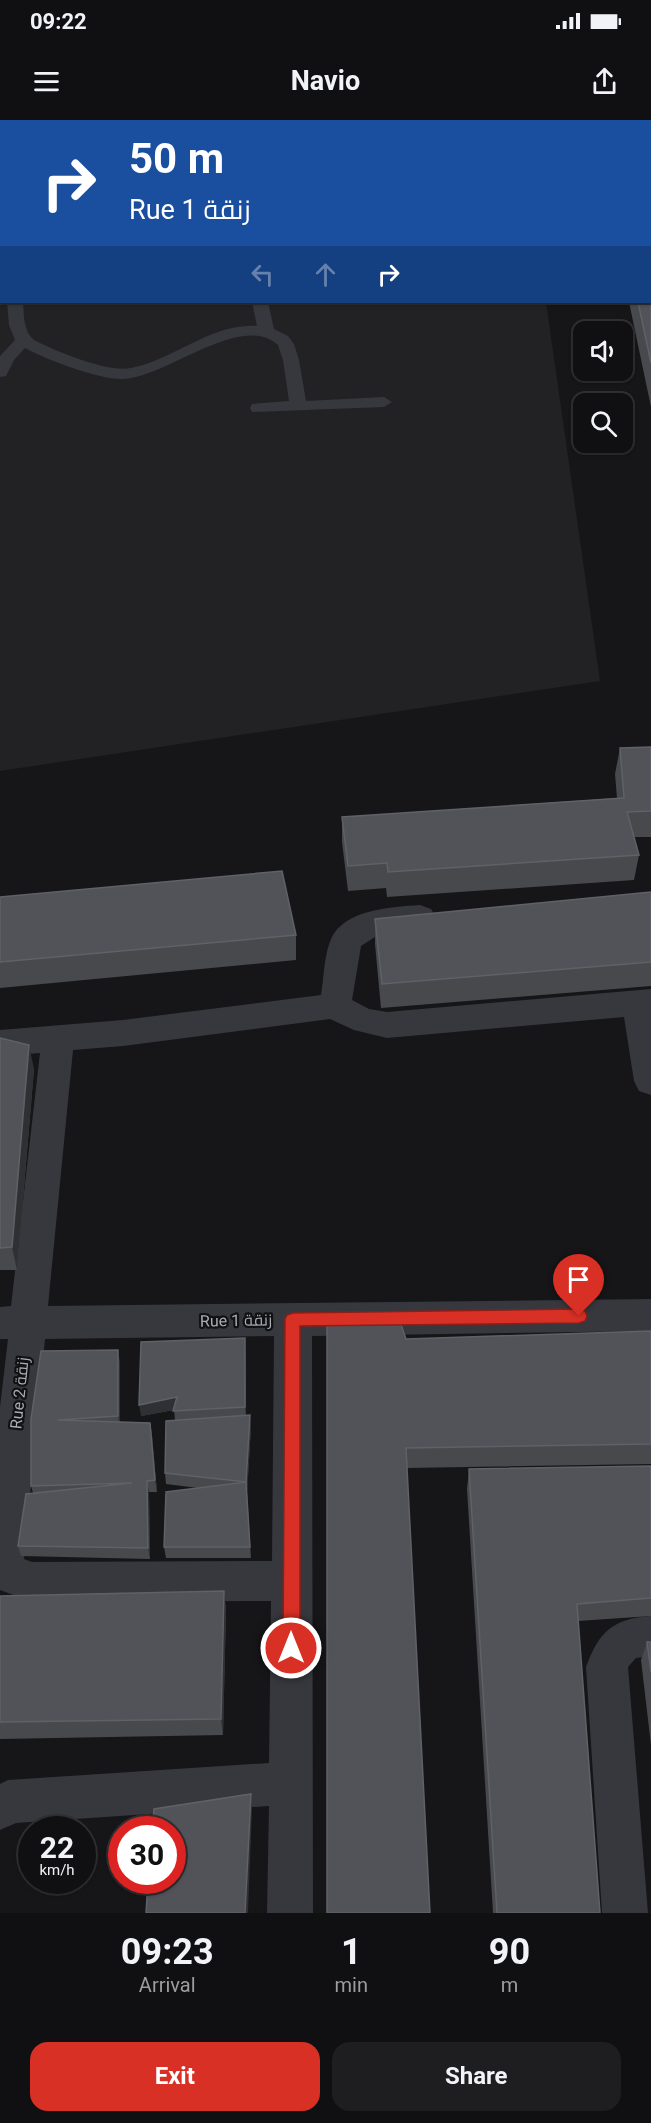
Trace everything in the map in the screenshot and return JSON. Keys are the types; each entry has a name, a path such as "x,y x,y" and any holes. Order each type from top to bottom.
{"street":[{"path":"335,1006 346,941 354,933 379,920 450,915"},
{"path":"0,1042 123,1033 335,1006 352,1017 368,1023 387,1025 644,1003 651,1081"},
{"name":"Rue 2 زنقة","path":"58,1038 13,1323 3,1560 10,1574 32,1582 291,1581"},
{"name":"Rue 1 زنقة","path":"13,1323 651,1315"},
{"path":"290,1913 293,1319"},
{"path":"625,1913 607,1667 612,1652 624,1641 651,1636"},
{"path":"0,1808 8,1802 291,1783"}],"lane":[{"path":"15,303 16,329 24,340 40,349 107,373 123,374 140,371 237,332 267,332 281,338 288,347 298,406"},
{"path":"260,303 267,332"},
{"path":"0,372 7,358 24,340"},
{"path":"258,408 384,402"}],"shaded area":[{"path":"0,303 546,303 600,681 0,771"}],"building":[{"path":"638,303 651,303 651,363"},
{"path":"651,747 651,811 627,812 639,855 388,872 387,863 348,866 342,817 624,798 620,748"},
{"path":"282,871 296,935 0,962 0,897"},
{"path":"651,892 651,962 382,984 375,919"},
{"path":"0,1038 29,1045 12,1247 0,1248"},
{"path":"397,1313 406,1339 651,1331 651,1444 406,1448 430,1913 327,1913 327,1320"},
{"path":"245,1338 245,1407 173,1411 177,1397 139,1405 141,1342"},
{"path":"118,1350 118,1416 58,1420 150,1423 155,1480 147,1481 148,1548 18,1546 26,1494 132,1483 31,1486 31,1419 41,1351"},
{"path":"250,1415 246,1482 165,1473 166,1421"},
{"path":"651,1466 651,1598 577,1604 600,1913 497,1913 469,1469"},
{"path":"246,1482 250,1547 164,1547 166,1492"},
{"path":"224,1591 221,1719 0,1722 0,1596"},
{"path":"647,1642 651,1642 651,1672"},
{"path":"251,1794 245,1913 146,1913 147,1894 186,1894 186,1816 153,1816 154,1809"}],"route":[{"path":"291,1648 293,1319 579,1316"}]}
